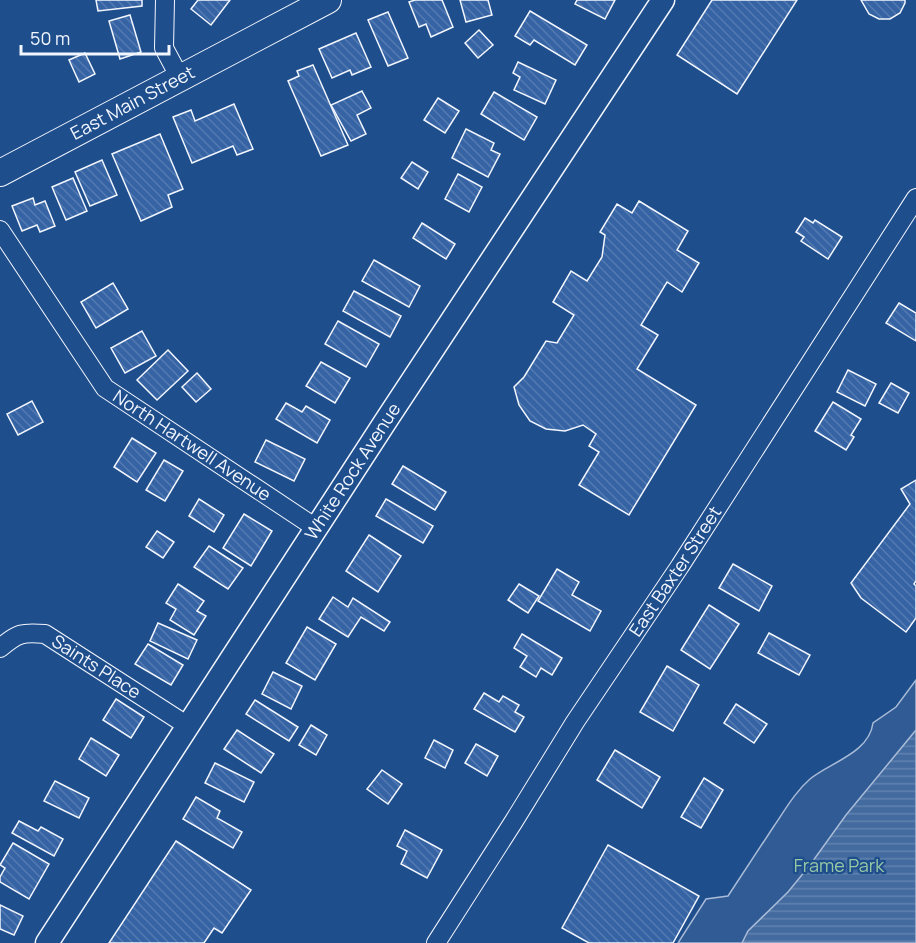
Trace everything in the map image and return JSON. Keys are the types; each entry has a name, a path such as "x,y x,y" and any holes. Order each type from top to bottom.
{"main road":[{"name":"East Main Street","path":"0,173 328,0"}],"street":[{"path":"165,0 164,48 180,78"},
{"name":"White Rock Avenue","path":"47,943 663,0"},
{"name":"East Baxter Street","path":"436,943 575,722 673,577 916,198"},
{"name":"North Hartwell Avenue","path":"0,230 105,388 316,528"},
{"name":"Saints Place","path":"0,648 15,635 26,632 45,634 188,726"}],"green space":[{"name":"Frame Park","path":"916,680 916,943 678,943 706,899 728,896 800,790 810,779 857,749 870,733 873,723 896,707"}],"shaded area":[{"path":"916,730 916,943 742,943 748,931 788,892 846,815"}],"building":[{"path":"96,0 142,0 142,6 98,11"},
{"path":"198,0 230,0 211,25 191,9"},
{"path":"442,0 453,27 431,37 426,24 419,27 409,2"},
{"path":"460,0 488,0 492,15 466,22"},
{"path":"577,0 615,0 605,19 575,4"},
{"path":"712,0 797,0 737,94 677,55"},
{"path":"861,0 905,0 905,3 900,13 890,19 879,19 869,14"},
{"path":"530,11 587,45 575,65 534,40 530,45 515,36"},
{"path":"388,12 408,58 388,66 368,20"},
{"path":"130,15 141,52 120,59 109,21"},
{"path":"479,30 493,45 478,58 465,43"},
{"path":"356,33 371,67 352,75 350,70 332,78 319,49"},
{"path":"85,53 95,74 79,82 69,60"},
{"path":"518,62 556,80 545,104 514,90 520,77 513,73"},
{"path":"313,65 348,145 321,156 288,81 299,76 297,71"},
{"path":"362,91 371,108 357,115 366,134 351,141 331,105"},
{"path":"494,92 537,117 524,140 481,114"},
{"path":"438,98 459,111 445,133 424,120"},
{"path":"234,104 253,149 237,155 233,146 192,163 173,117 191,110 195,121"},
{"path":"466,129 494,143 491,150 500,154 488,177 452,158"},
{"path":"160,134 183,189 168,195 172,207 141,221 112,154"},
{"path":"102,160 117,195 90,206 75,172"},
{"path":"412,162 428,172 418,189 401,178"},
{"path":"458,174 482,187 469,212 445,199"},
{"path":"73,178 87,211 66,220 52,187"},
{"path":"33,198 35,205 45,201 55,226 40,232 37,225 22,231 12,206"},
{"path":"639,201 688,231 677,250 699,263 682,292 667,282 641,325 658,335 637,369 696,405 629,515 579,485 599,452 589,446 596,434 583,425 565,431 546,429 530,421 519,405 514,387 524,377 546,341 557,343 574,315 553,302 571,271 587,281 602,257 605,235 600,232 617,204 632,213"},
{"path":"805,218 813,223 815,220 842,237 828,259 801,241 804,237 796,232"},
{"path":"422,223 455,244 446,259 413,238"},
{"path":"374,260 420,286 409,307 362,281"},
{"path":"113,283 128,309 96,328 81,302"},
{"path":"354,291 401,316 390,337 343,311"},
{"path":"899,303 916,313 916,341 886,323"},
{"path":"338,321 379,344 366,367 325,344"},
{"path":"142,331 156,356 125,373 111,348"},
{"path":"168,350 188,371 157,400 137,380"},
{"path":"321,362 350,378 335,403 306,386"},
{"path":"848,370 876,384 865,406 837,392"},
{"path":"197,373 211,389 196,402 182,387"},
{"path":"891,383 909,393 898,413 879,403"},
{"path":"32,401 43,422 18,435 7,414"},
{"path":"833,402 861,419 851,435 854,437 846,450 815,431"},
{"path":"286,403 302,412 306,406 330,420 317,443 276,419"},
{"path":"132,438 156,453 137,482 114,467"},
{"path":"266,440 305,459 294,481 255,462"},
{"path":"164,460 183,471 165,501 146,490"},
{"path":"403,466 446,492 435,510 392,484"},
{"path":"916,480 916,581 914,584 916,586 916,618 906,632 861,598 851,583 910,504 901,489"},
{"path":"199,499 224,515 214,532 189,516"},
{"path":"386,499 433,526 423,543 376,516"},
{"path":"244,514 272,531 251,566 223,548"},
{"path":"157,531 174,542 163,558 146,547"},
{"path":"369,535 401,556 378,592 346,571"},
{"path":"209,546 243,568 228,589 194,567"},
{"path":"733,564 772,586 759,611 719,588"},
{"path":"557,569 579,582 572,595 601,611 590,631 538,601"},
{"path":"178,584 204,601 197,611 206,616 194,635 170,620 176,609 166,603"},
{"path":"519,584 539,596 528,613 508,600"},
{"path":"333,597 348,607 353,598 390,622 384,631 361,617 348,637 319,619"},
{"path":"709,605 739,624 710,669 681,650"},
{"path":"158,623 197,640 188,659 150,641"},
{"path":"307,627 336,644 315,680 286,663"},
{"path":"769,633 810,655 799,675 758,653"},
{"path":"522,634 562,658 552,675 541,668 536,677 520,667 527,656 514,648"},
{"path":"148,644 183,665 171,685 135,664"},
{"path":"667,666 699,685 673,731 640,712"},
{"path":"273,672 302,686 291,709 262,694"},
{"path":"484,693 499,702 503,696 519,705 515,712 524,717 515,732 474,709"},
{"path":"116,699 144,717 131,738 103,720"},
{"path":"255,700 298,727 289,741 246,714"},
{"path":"736,704 767,724 754,743 724,723"},
{"path":"311,725 327,735 316,755 299,745"},
{"path":"237,730 274,754 261,773 224,749"},
{"path":"91,738 119,755 106,776 79,759"},
{"path":"434,740 453,750 445,768 425,758"},
{"path":"476,744 498,756 487,776 465,763"},
{"path":"615,750 660,777 642,808 597,780"},
{"path":"215,763 254,782 244,802 205,783"},
{"path":"382,770 402,784 388,804 367,789"},
{"path":"704,778 723,790 701,828 681,817"},
{"path":"55,781 89,798 79,818 44,801"},
{"path":"196,797 220,811 217,818 242,832 233,848 183,819"},
{"path":"19,821 38,831 41,827 63,839 54,856 12,833"},
{"path":"405,830 442,850 427,878 401,864 407,851 397,846"},
{"path":"176,841 251,890 222,933 214,928 204,943 109,943"},
{"path":"13,843 49,864 29,899 0,882 5,868 0,865"},
{"path":"608,845 699,896 673,943 589,943 562,928"},
{"path":"0,905 23,916 14,935 0,929"}]}
